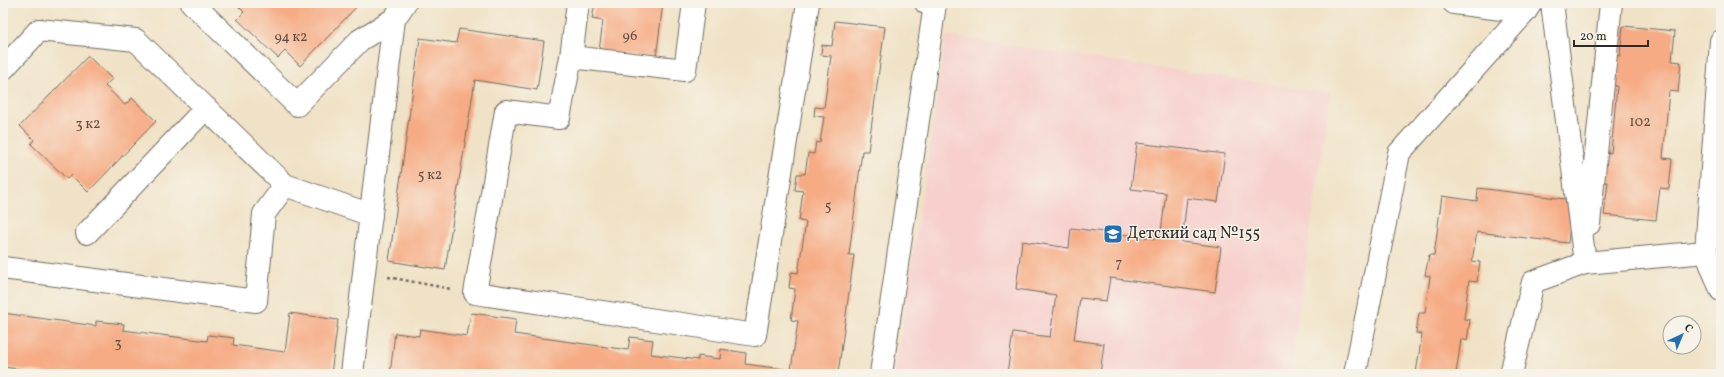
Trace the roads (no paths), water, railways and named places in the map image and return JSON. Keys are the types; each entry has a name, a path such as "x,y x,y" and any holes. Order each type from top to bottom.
{"lane":[{"path":"192,3 297,105 360,40 399,11"},
{"path":"578,3 571,57 559,118 506,111 475,293 756,335 808,3"},
{"path":"571,57 685,70 694,3"},
{"path":"881,374 935,4 926,3"},
{"path":"1454,3 1528,8"},
{"path":"1552,3 1585,263"},
{"path":"1585,263 1611,3"},
{"path":"1355,374 1399,153 1528,8"},
{"path":"352,374 370,215 399,11"},
{"path":"3,69 39,30 136,40 285,185 370,215"},
{"path":"1721,41 1706,252 1721,290"},
{"path":"87,233 206,108"},
{"path":"3,268 256,301 264,214 285,185"},
{"path":"1511,374 1533,282 1585,263 1706,252"}],"place":[{"name":"Детский сад №155","path":"1113,234"}]}
